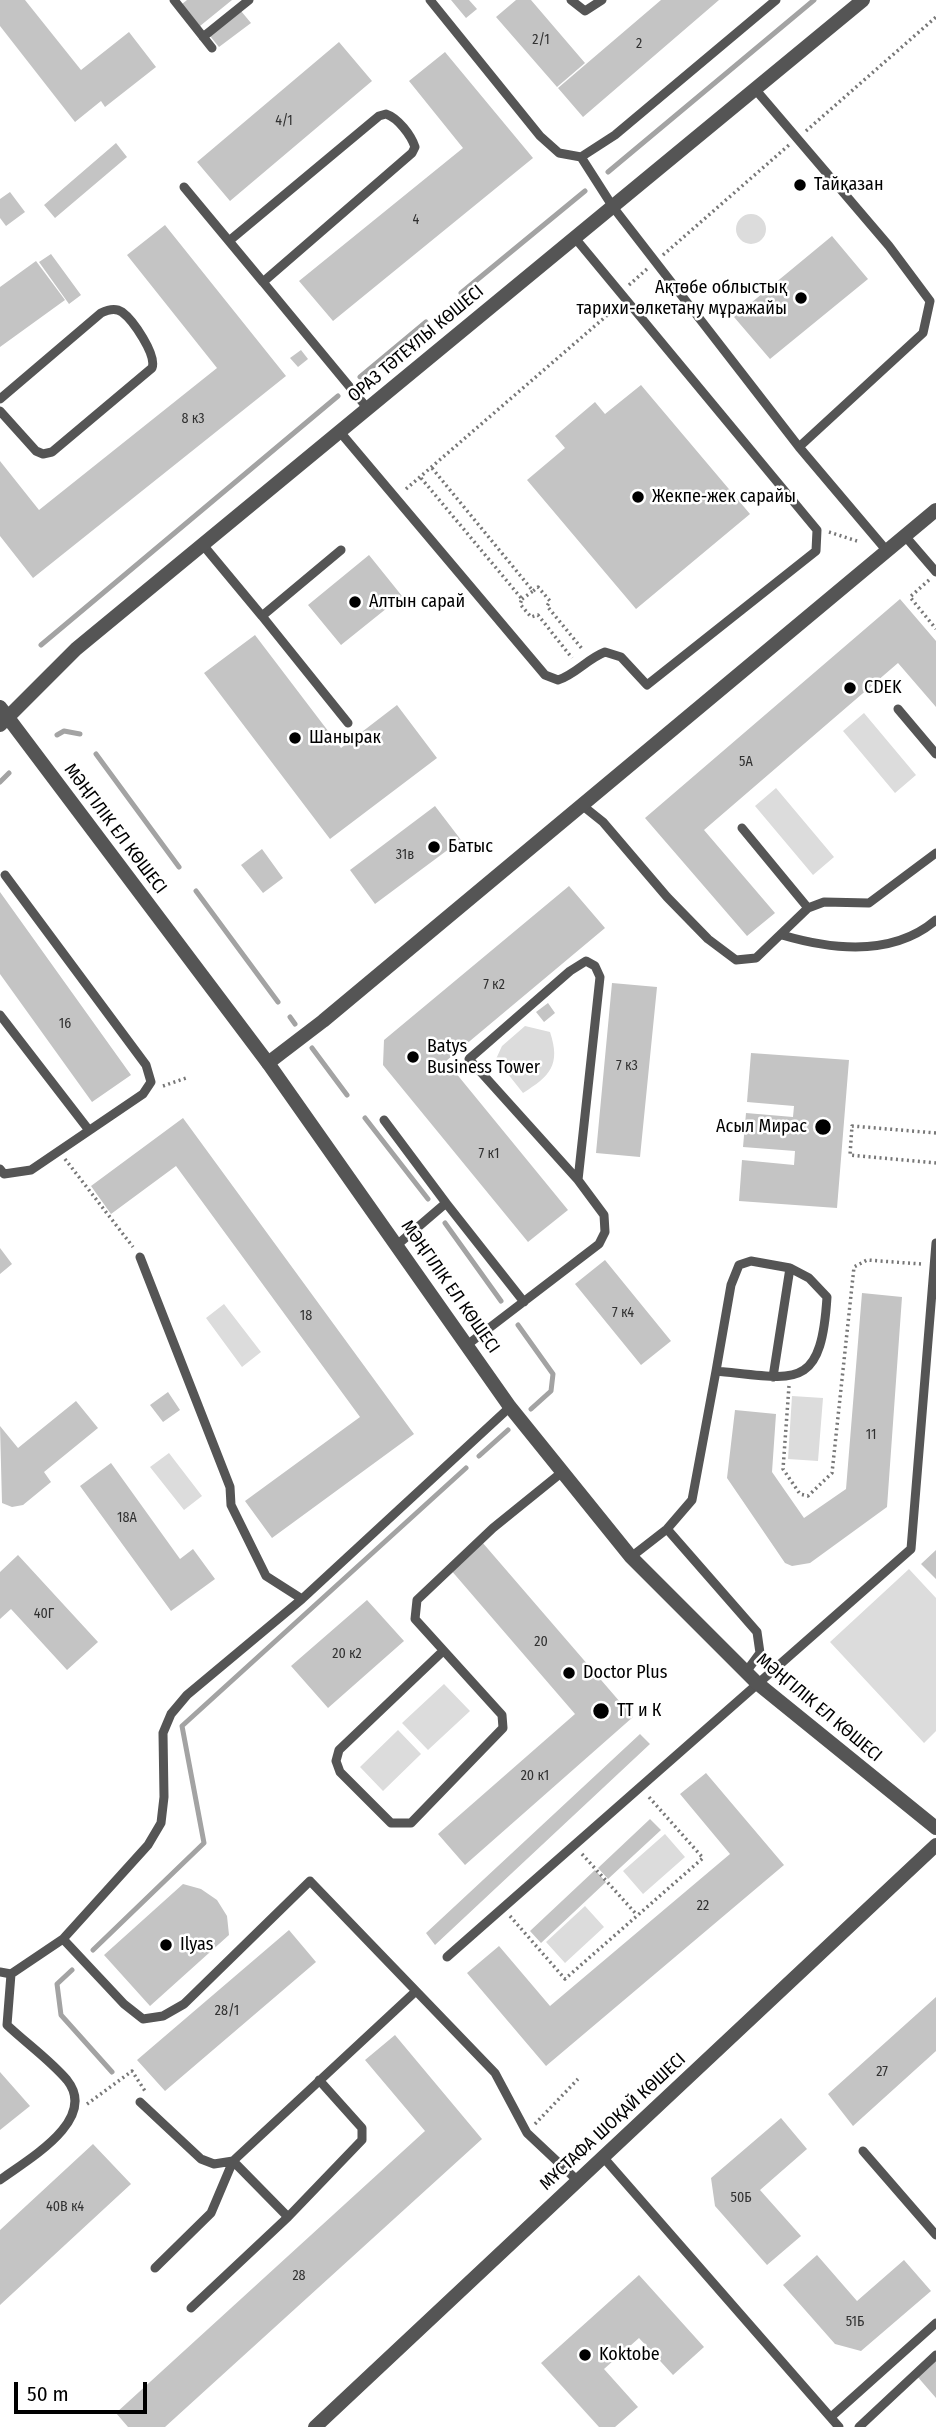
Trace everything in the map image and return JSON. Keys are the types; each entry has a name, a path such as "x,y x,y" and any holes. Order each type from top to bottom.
{"street":[{"name":"ОРАЗ ТӘТЕҰЛЫ КӨШЕСІ","path":"3,716 76,649 863,0"},
{"path":"268,1063 323,1021 583,806 936,510"},
{"name":"МӘҢГІЛІК ЕЛ КӨШЕСІ","path":"3,716 268,1063 510,1407 561,1474 631,1557 757,1683 936,1828"},
{"name":"МҰСТАФА ШОҚАЙ КӨШЕСІ","path":"322,2425 936,1845"}],"lane":[{"path":"175,0 212,48"},
{"path":"203,37 249,0"},
{"path":"430,0 540,136 559,153 581,157 615,135 776,0"},
{"path":"571,0 585,10 602,0"},
{"path":"755,89 889,246 930,301 923,333 799,447"},
{"path":"229,241 379,116 393,116 413,140 415,147 412,153 263,282"},
{"path":"581,157 613,206 799,447 887,551"},
{"path":"184,187 368,409"},
{"path":"340,432 545,675 558,680 570,676 590,658 605,652 621,657 647,685 816,551 817,530 575,238"},
{"path":"0,399 100,313 111,309 121,312 153,353 155,361 152,368 52,452 43,454 36,450 0,411"},
{"path":"905,536 936,573"},
{"path":"203,545 348,723"},
{"path":"262,616 341,550"},
{"path":"898,709 936,754"},
{"path":"583,806 603,822 708,939 736,960 756,958 808,908 824,902 869,903 936,853"},
{"path":"743,828 808,908"},
{"path":"0,1169 4,1174 31,1170 143,1094 151,1082 146,1065 5,875"},
{"path":"782,935 814,944 845,947 897,943 922,932 936,920"},
{"path":"467,1345 599,1244 605,1232 604,1215 579,1180 469,1059 570,971 586,961 595,966 600,977 579,1180"},
{"path":"0,1016 88,1129"},
{"path":"384,1121 524,1301"},
{"path":"397,1245 446,1203"},
{"path":"447,1957 911,1549 936,1243"},
{"path":"140,1257 230,1487 231,1505 266,1576 302,1599"},
{"path":"631,1557 667,1530 692,1500 731,1285 739,1265 751,1261 790,1268 809,1278 827,1297 825,1335 813,1363 802,1374 774,1377 716,1371"},
{"path":"774,1377 790,1268"},
{"path":"0,1972 11,1974 63,1939 149,1845 160,1823 164,1797 163,1733 171,1714 187,1695 302,1599 510,1407"},
{"path":"443,1651 339,1751 336,1761 340,1772 391,1823 411,1823 503,1728 502,1715 415,1619 416,1600 493,1528 561,1474"},
{"path":"667,1530 757,1632 760,1653 746,1672"},
{"path":"63,1939 142,2020 163,2016 184,2004 310,1881 495,2073 527,2133 578,2181"},
{"path":"0,2180 54,2139 74,2113 76,2097 67,2080 7,2025 11,1974"},
{"path":"155,2268 211,2213 233,2161 416,1991"},
{"path":"191,2308 288,2217 362,2140 362,2128 319,2080"},
{"path":"140,2102 201,2159 214,2164 233,2161"},
{"path":"863,2151 936,2235"},
{"path":"603,2157 839,2427"},
{"path":"233,2161 288,2217"},
{"path":"831,2417 936,2323"},
{"path":"859,2427 936,2355"}],"path":[{"path":"432,468 533,591"},
{"path":"421,478 522,599"},
{"path":"817,530 844,535 857,541"},
{"path":"936,573 909,597 936,629"},
{"path":"538,587 550,601 538,615 531,617 520,604 522,599 533,591 538,587"},
{"path":"547,606 590,658"},
{"path":"538,615 580,667"},
{"path":"151,1082 164,1086 189,1077"},
{"path":"936,1133 852,1126 850,1155 936,1163"},
{"path":"59,1152 140,1257"},
{"path":"789,1377 783,1469 800,1494 808,1496 832,1473 854,1268 867,1260 934,1265"},
{"path":"503,1908 565,1979 703,1858 640,1786"},
{"path":"574,1845 637,1915"},
{"path":"74,2113 132,2071 145,2089 140,2102"},
{"path":"527,2133 578,2079"}],"shaded area":[{"path":"751,214 762,218 766,229 762,240 751,244 740,240 736,229 740,218"},
{"path":"864,713 916,775 895,793 843,731"},
{"path":"776,788 834,857 813,875 755,806"},
{"path":"525,1026 550,1032 554,1053 551,1068 546,1075 523,1093 496,1059 502,1046"},
{"path":"224,1304 261,1352 242,1367 206,1318"},
{"path":"792,1396 823,1398 818,1461 788,1459"},
{"path":"169,1453 202,1496 184,1510 150,1467"},
{"path":"909,1569 936,1598 936,1731 924,1743 830,1642"},
{"path":"444,1684 470,1711 428,1750 402,1723"},
{"path":"398,1730 421,1754 383,1791 360,1767"},
{"path":"665,1834 685,1857 643,1894 623,1871"},
{"path":"585,1906 604,1927 565,1963 546,1942"}],"building":[{"path":"0,0 25,0 81,70 129,32 156,67 105,107 101,101 75,122 0,26"},
{"path":"187,0 232,0 200,26 182,4"},
{"path":"451,0 469,0 477,9 466,18"},
{"path":"516,0 531,0 585,63 557,87 496,17"},
{"path":"661,0 719,0 583,117 558,88"},
{"path":"241,11 251,23 219,47 210,36"},
{"path":"339,42 372,81 230,201 197,162"},
{"path":"445,52 533,158 333,321 299,281 463,148 409,81"},
{"path":"116,143 127,157 55,218 44,205"},
{"path":"10,192 25,212 6,226 0,218 0,199"},
{"path":"165,225 286,376 33,578 0,536 0,461 39,510 217,368 127,255"},
{"name":"Ақтөбе облыстық тарихи-өлкетану мұражайы","path":"832,236 868,279 770,359 734,317"},
{"path":"51,254 81,295 69,304 39,262"},
{"path":"36,261 65,300 0,347 0,287"},
{"path":"301,350 308,359 298,367 290,358"},
{"name":"Жекпе-жек сарайы","path":"641,385 750,514 636,609 527,480 565,448 555,436 595,402 605,414"},
{"path":"369,555 402,596 341,645 308,605"},
{"path":"900,599 936,641 936,707 898,663 704,830 775,913 747,936 645,818"},
{"path":"255,635 341,748 397,705 437,758 330,839 204,673"},
{"path":"435,806 461,840 375,904 350,870"},
{"path":"262,849 283,878 263,893 241,865"},
{"path":"569,886 605,928 446,1061 568,1210 528,1242 383,1065 384,1040"},
{"path":"0,892 131,1075 92,1102 0,974"},
{"path":"612,983 657,987 640,1157 596,1153"},
{"path":"548,1003 555,1013 544,1022 536,1012"},
{"path":"751,1053 849,1060 837,1208 739,1201 742,1160 794,1165 795,1151 743,1147 746,1113 793,1117 794,1106 747,1102"},
{"path":"183,1118 414,1434 272,1538 245,1501 360,1417 176,1166 111,1214 91,1186"},
{"path":"0,1248 12,1264 0,1274"},
{"path":"605,1260 671,1341 641,1365 575,1284"},
{"path":"862,1293 902,1297 887,1507 810,1563 792,1566 785,1563 727,1478 735,1410 776,1414 772,1472 804,1518 846,1489"},
{"path":"168,1392 180,1410 163,1422 150,1405"},
{"path":"76,1401 98,1428 44,1472 51,1482 23,1505 12,1507 2,1503 0,1426 18,1448"},
{"path":"111,1463 180,1559 193,1549 215,1579 171,1611 80,1486"},
{"path":"482,1542 633,1717 465,1865 438,1834 575,1714 450,1569"},
{"path":"936,1550 936,1579 921,1564"},
{"path":"18,1555 98,1642 67,1670 11,1609 0,1619 0,1572"},
{"path":"367,1600 404,1641 328,1708 291,1666"},
{"path":"640,1734 650,1744 435,1945 426,1933"},
{"path":"706,1773 784,1865 546,2066 467,1973 499,1946 550,2006 730,1854 680,1794"},
{"path":"650,1819 661,1830 608,1879 598,1868"},
{"path":"595,1870 606,1882 541,1943 530,1931"},
{"name":"Ilyas","path":"183,1884 201,1889 217,1900 227,1916 229,1935 150,2006 104,1955"},
{"path":"289,1930 316,1962 165,2091 137,2060"},
{"path":"936,1997 936,2051 853,2126 828,2094"},
{"path":"395,2035 482,2139 165,2427 128,2427 116,2413 425,2131 365,2060"},
{"path":"0,2072 30,2106 0,2130"},
{"path":"781,2118 807,2149 760,2190 801,2236 767,2265 715,2206 711,2178"},
{"path":"93,2144 131,2184 0,2305 0,2230"},
{"path":"817,2255 857,2301 904,2260 931,2291 861,2351 835,2344 783,2285"},
{"name":"Koktobe","path":"639,2275 704,2347 673,2375 639,2338 604,2369 638,2407 615,2427 599,2427 541,2363"},
{"path":"936,2358 936,2398 916,2375"}],"waterway":[{"path":"608,172 814,0"},
{"path":"461,293 585,191"},
{"path":"360,377 426,322"},
{"path":"41,645 338,396"},
{"path":"57,735 64,731 80,734"},
{"path":"96,754 179,867"},
{"path":"0,782 9,773"},
{"path":"196,891 278,1002"},
{"path":"290,1017 295,1024"},
{"path":"312,1048 347,1095"},
{"path":"365,1118 428,1199"},
{"path":"445,1223 501,1301"},
{"path":"518,1325 553,1374 551,1391 531,1409"},
{"path":"479,1456 508,1430"},
{"path":"93,1950 204,1843 182,1726 466,1468"},
{"path":"72,1970 57,1984 61,2015 112,2072"}],"place":[{"name":"Тайқазан","path":"800,185"},
{"name":"Ақтөбе облыстық тарихи-өлкетану мұражайы","path":"801,298"},
{"name":"Жекпе-жек сарайы","path":"638,497"},
{"name":"Алтын сарай","path":"355,602"},
{"name":"CDEK","path":"850,688"},
{"name":"Шанырак","path":"295,738"},
{"name":"Батыс","path":"434,847"},
{"name":"Batys Business Tower","path":"413,1057"},
{"name":"Асыл Мирас","path":"823,1127"},
{"name":"Doctor Plus","path":"569,1673"},
{"name":"ТТ и К","path":"601,1711"},
{"name":"Ilyas","path":"166,1945"},
{"name":"Koktobe","path":"585,2355"}]}
